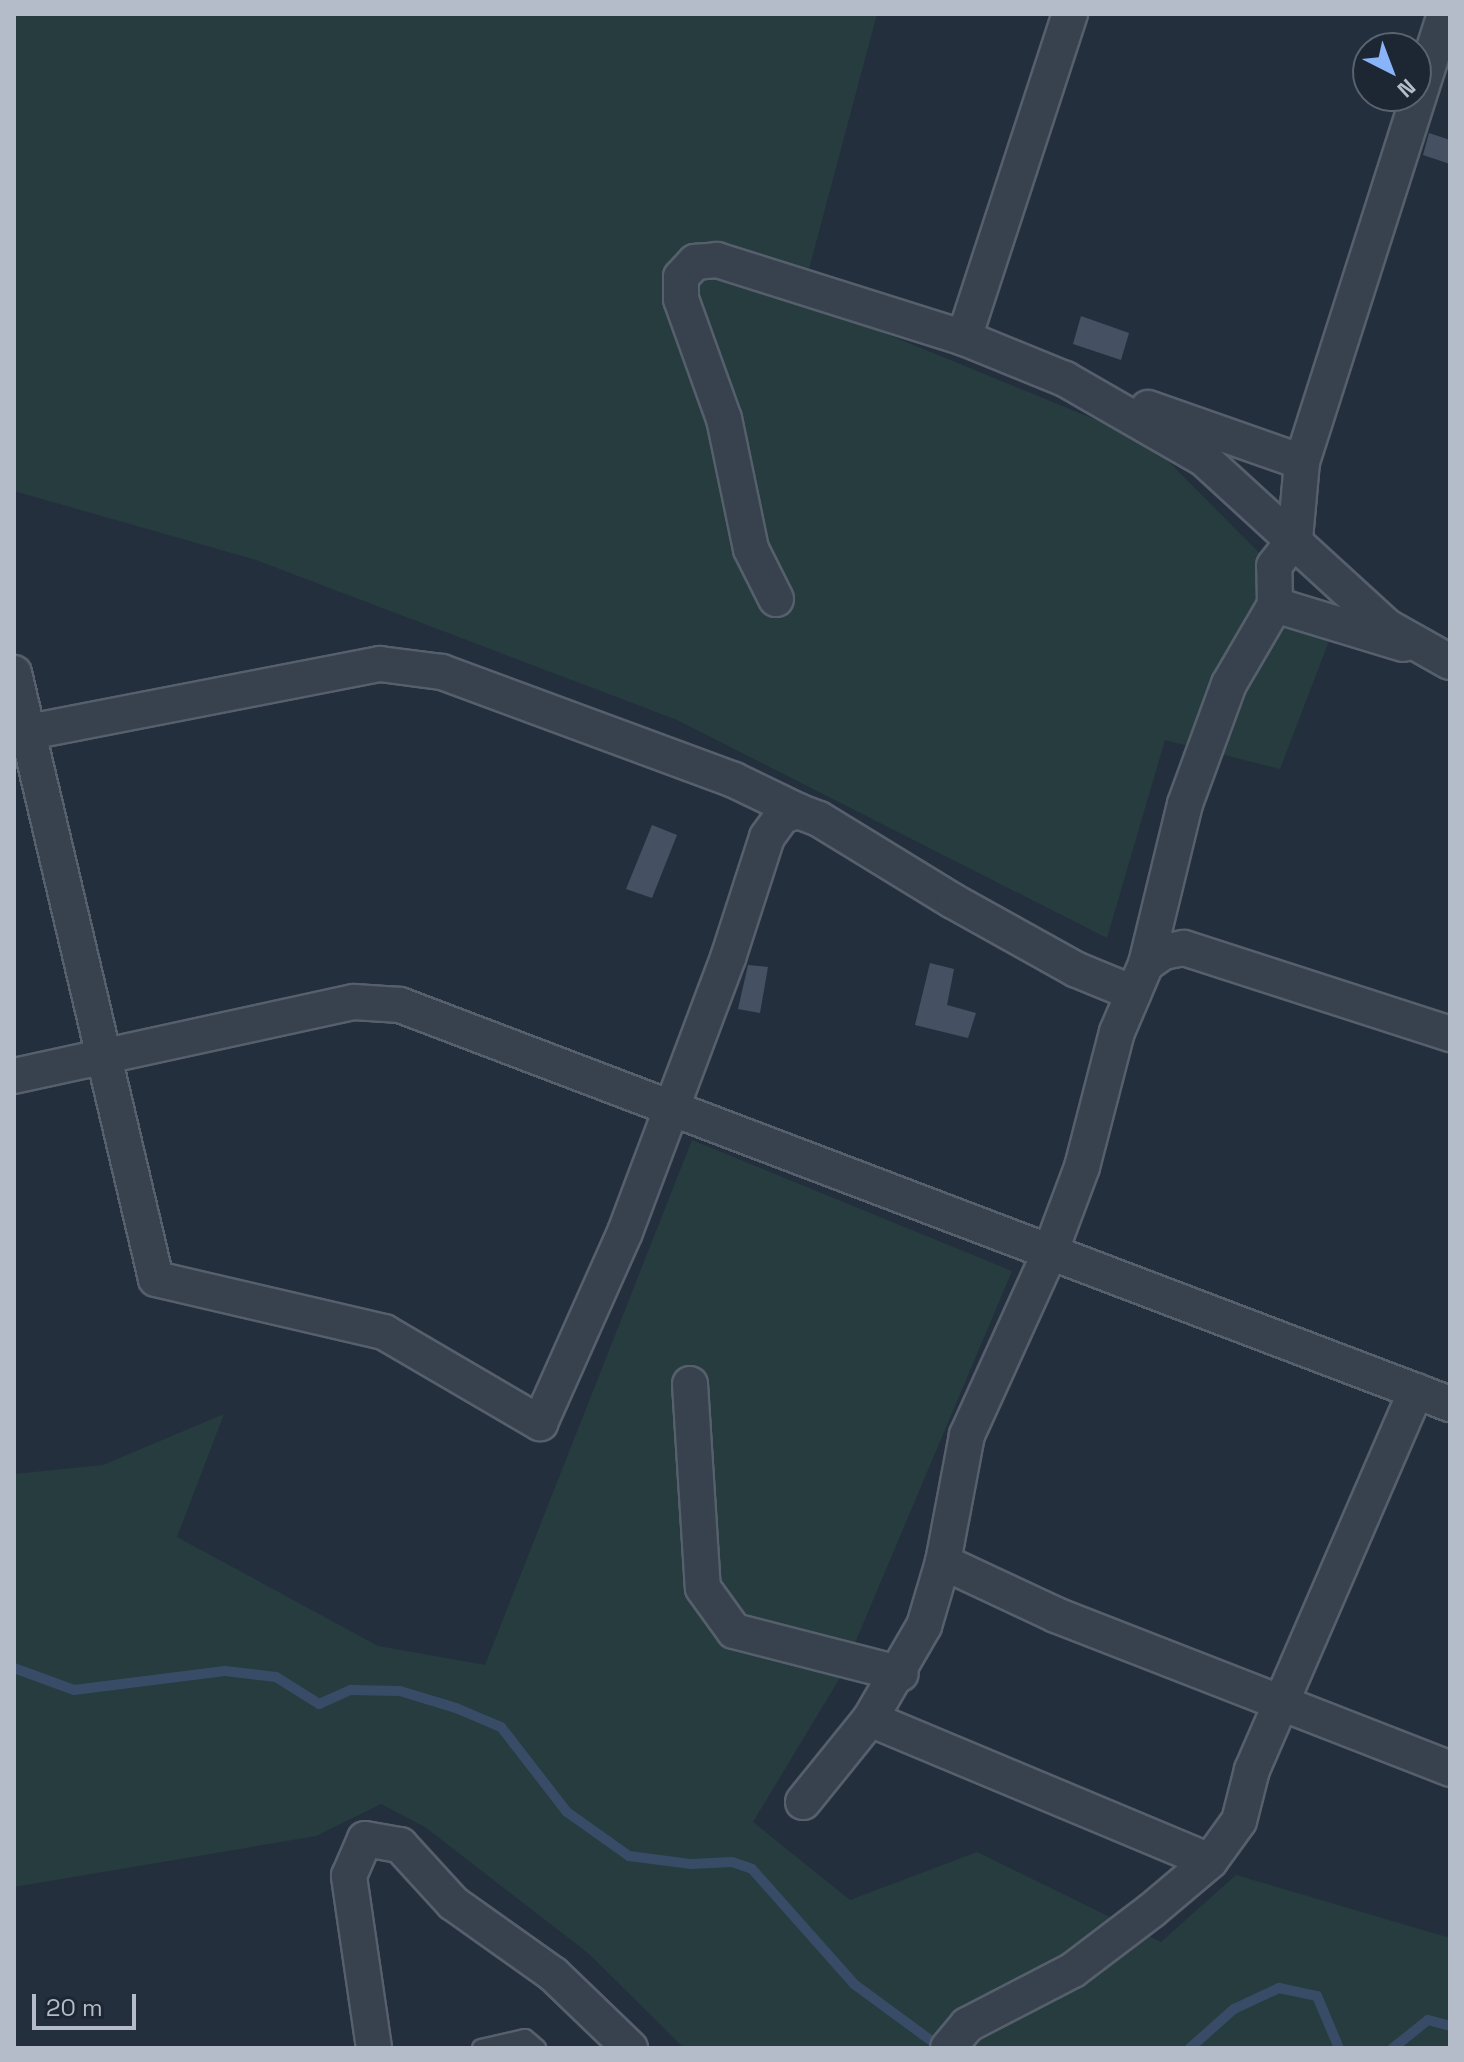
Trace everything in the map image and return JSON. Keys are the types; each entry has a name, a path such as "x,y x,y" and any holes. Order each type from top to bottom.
{"street":[{"path":"964,338 1070,14"},
{"path":"803,1802 870,1719 901,1674 924,1626 943,1562 967,1435 1051,1250 1082,1167 1117,1032 1140,979 1185,804 1229,684 1275,605 1274,566 1295,539 1302,462 1445,14"},
{"path":"776,599 751,549 724,419 681,299 681,277 695,262 717,260 964,338 1065,379 1302,462"},
{"path":"1065,379 1204,459 1295,539 1386,626 1419,648"},
{"path":"1275,605 1419,648 1450,662"},
{"path":"21,733 380,664 442,672 734,780 798,811 1077,970 1140,979"},
{"path":"14,673 21,733 104,1057 156,1279 384,1332 540,1423 625,1232 728,958 767,837 782,816 798,811"},
{"path":"1140,979 1163,952 1184,948 1450,1034"},
{"path":"14,1076 354,1002 400,1005 671,1104 1450,1404"},
{"path":"690,1384 703,1588 734,1631 901,1674"},
{"path":"948,2048 967,2025 1073,1970 1210,1861 1239,1821 1252,1770 1416,1391"},
{"path":"943,1562 1056,1615 1450,1769"},
{"path":"870,1719 1210,1861"},
{"path":"374,2048 349,1876 365,1839 400,1845 453,1903 553,1974 630,2048"}],"lane":[{"path":"481,2048 525,2038 537,2048"}],"green space":[{"path":"14,14 877,14 801,299 1148,441 1334,628 1280,769 1165,740 1107,938 677,720 256,560 14,491"},
{"path":"692,1140 1012,1271 841,1676 753,1822 850,1900 977,1852 1161,1942 1236,1875 1450,1938 1450,2048 684,2048 588,1953 425,1827 381,1804 316,1836 14,1887 14,1474 103,1465 224,1414 177,1537 378,1646 485,1665"}],"building":[{"path":"1429,133 1450,140 1450,164 1423,155"},
{"path":"1081,316 1129,333 1121,360 1073,344"},
{"path":"652,825 677,835 652,898 626,889"},
{"path":"930,963 954,969 947,1005 976,1013 968,1038 915,1025"},
{"path":"748,965 768,967 760,1013 738,1009"}],"waterway":[{"path":"14,1668 74,1690 225,1671 276,1677 319,1704 351,1690 400,1691 456,1708 501,1727 567,1812 629,1856 691,1864 732,1862 752,1869 854,1984 941,2048"},
{"path":"1190,2048 1234,2009 1279,1988 1317,1996 1339,2048"},
{"path":"1393,2048 1428,2020 1450,2026"}]}
